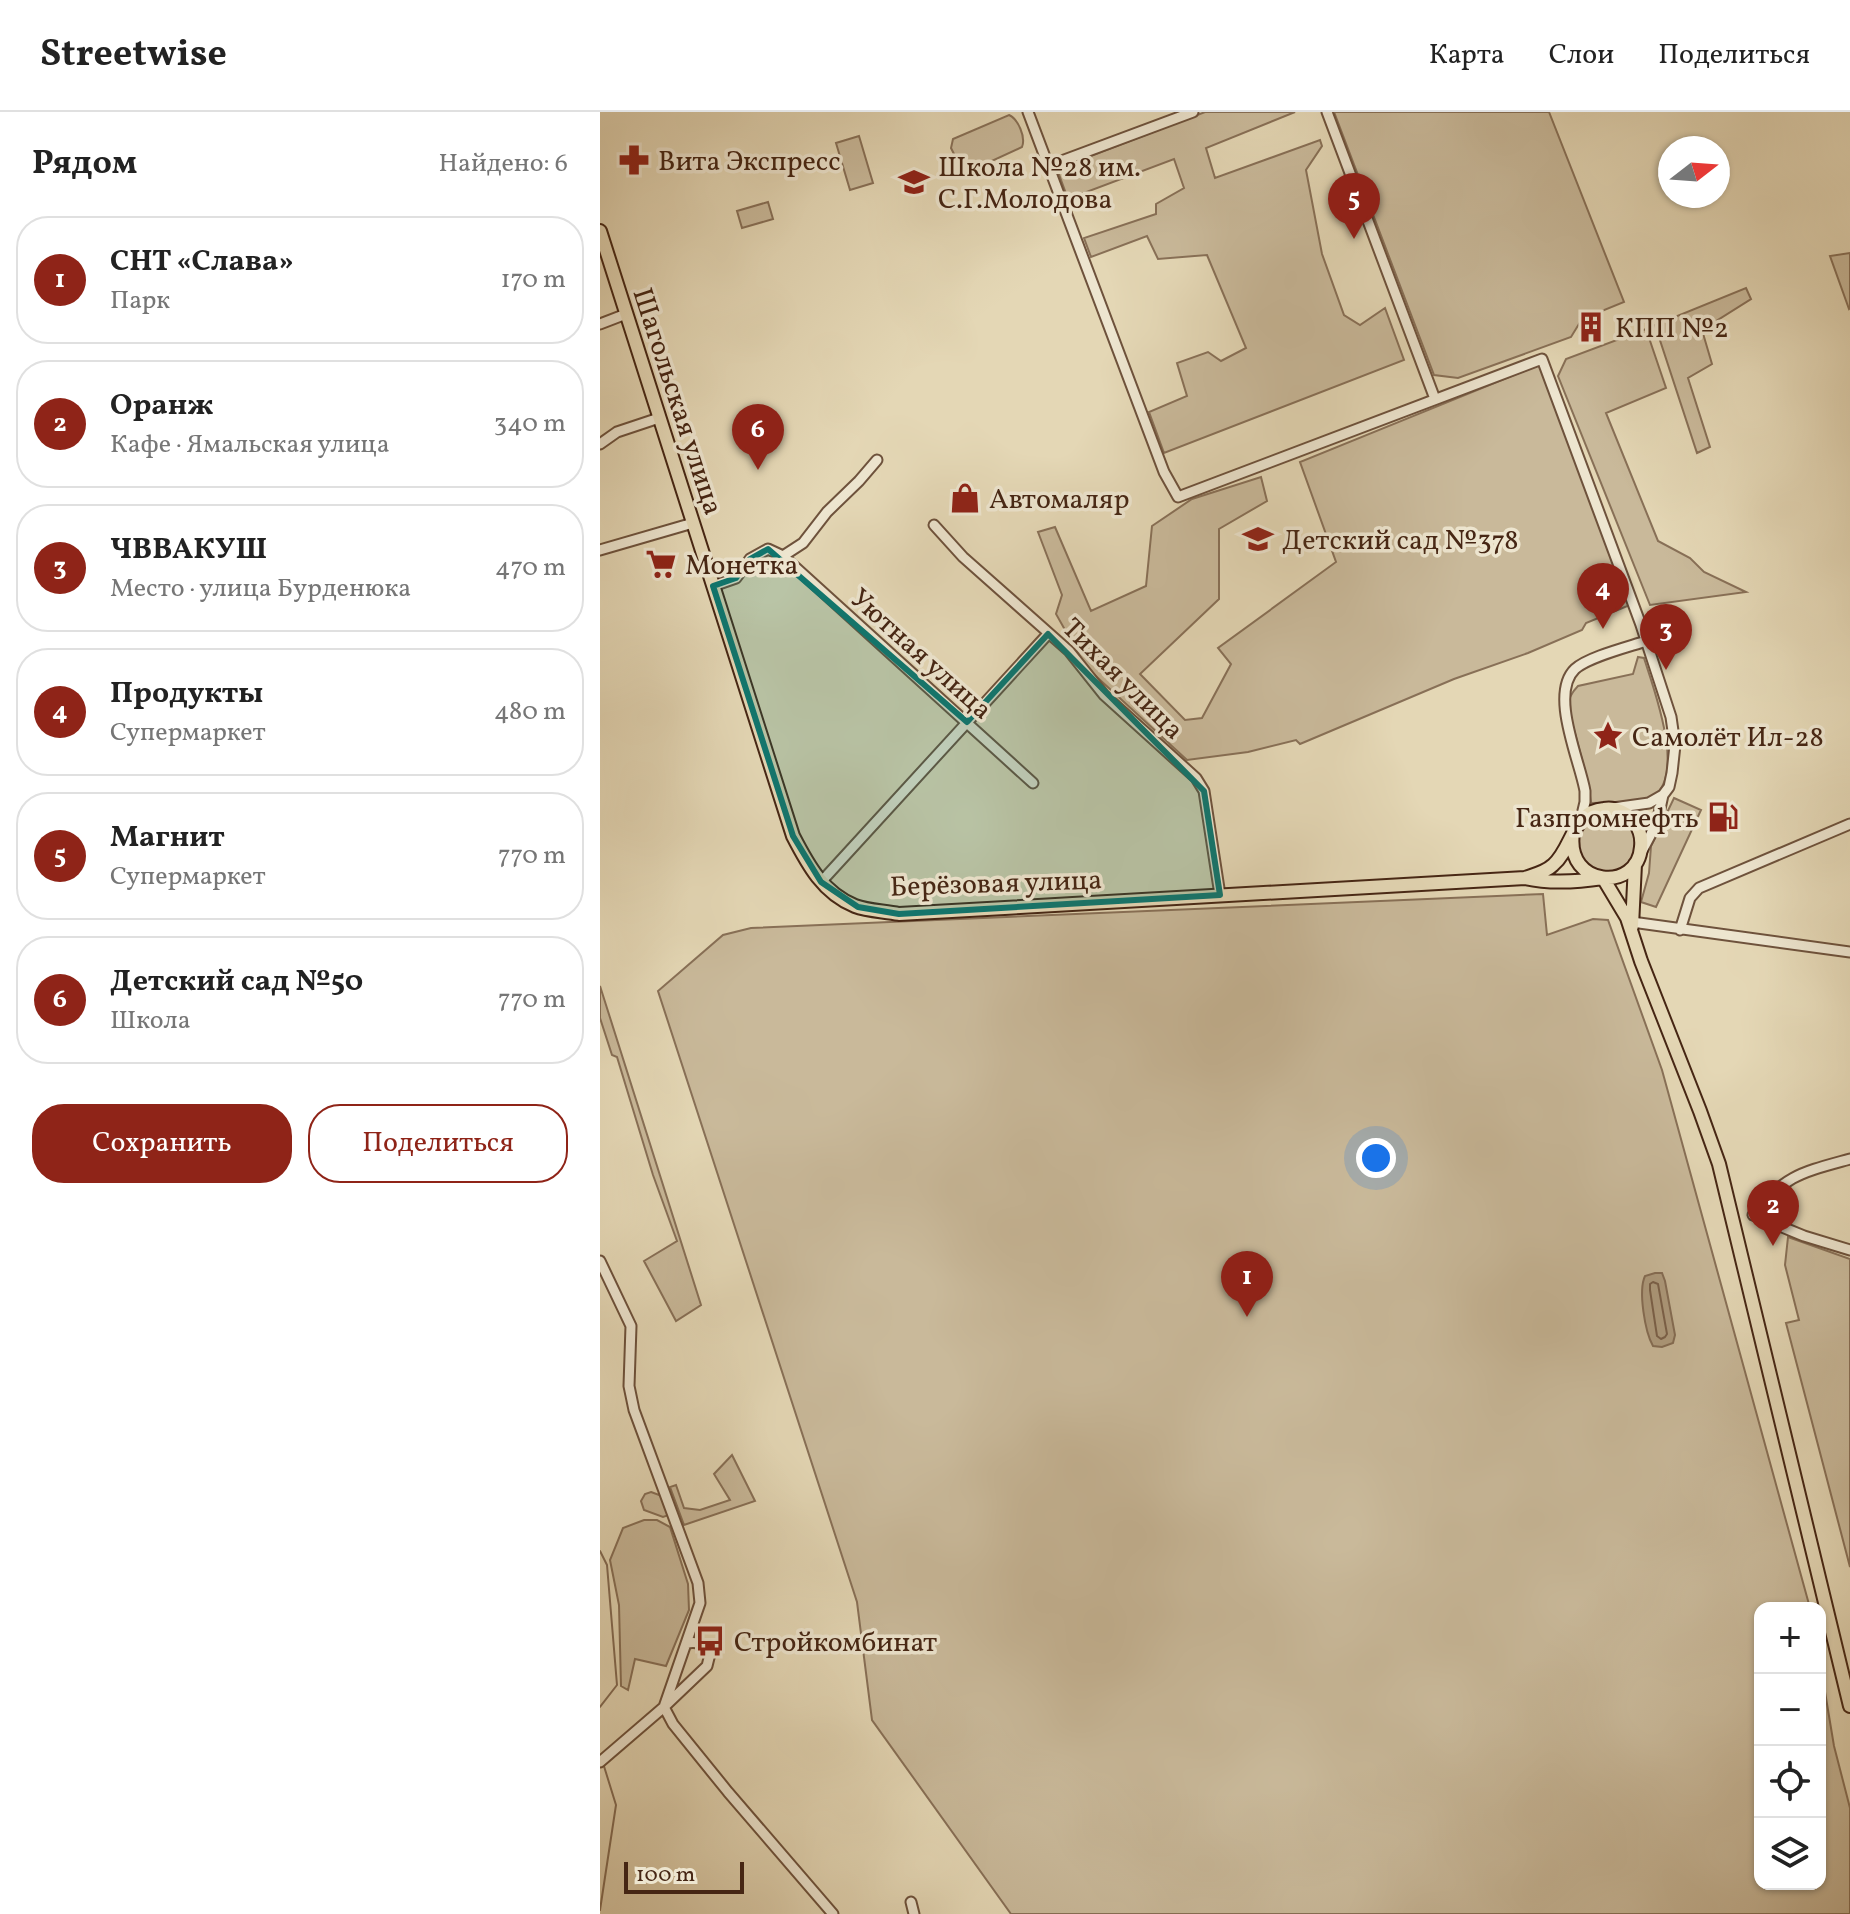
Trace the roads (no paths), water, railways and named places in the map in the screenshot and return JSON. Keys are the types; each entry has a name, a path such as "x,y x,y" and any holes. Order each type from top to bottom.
{"main road":[{"name":"Шагольская улица","path":"600,232 713,586"},
{"name":"Берёзовая улица","path":"713,586 793,836 821,882 838,897 858,907 899,914 1525,878 1545,882 1603,878"},
{"path":"1633,937 1638,859 1642,844 1637,825 1622,811 1601,809 1581,819 1573,833 1573,853 1578,863 1593,876 1621,875 1638,859"},
{"name":"Берёзовая улица","path":"1525,878 1553,866 1573,833"},
{"path":"1603,878 1627,918 1719,1164 1850,1706"}],"street":[{"path":"1028,112 1164,472 1178,497 1542,359 1639,621 1671,717 1675,745 1669,787 1663,795 1649,803 1612,808"},
{"path":"1048,166 1193,112"},
{"path":"1327,112 1435,399"},
{"path":"600,324 626,314"},
{"path":"600,444 617,432 659,418"},
{"path":"713,586 736,578 750,559 768,549 783,556 803,543 827,512 877,460"},
{"path":"600,550 693,523"},
{"name":"Тихая улица","path":"934,525 963,557 1069,651 1104,695 1196,778 1204,791 1220,895"},
{"name":"Уютная улица","path":"783,556 1033,783"},
{"path":"821,882 1048,634"},
{"path":"1581,819 1585,791 1565,713 1568,680 1576,668 1646,641"},
{"path":"1638,859 1658,818 1663,795"},
{"path":"1680,930 1690,898 1699,888 1850,824"},
{"path":"1632,922 1850,952"},
{"path":"1753,1215 1785,1182 1802,1172 1850,1159"},
{"path":"1733,1220 1753,1215 1804,1236 1850,1250"},
{"path":"600,1261 631,1326 629,1386 634,1410 698,1583 700,1603 664,1707 673,1724 719,1781 833,1914"},
{"path":"600,1762 707,1666 710,1654 704,1645 696,1641 687,1643"},
{"path":"911,1902 914,1914"}],"water":[{"path":"1662,1273 1665,1281 1675,1335 1673,1343 1662,1347 1653,1346 1650,1340 1642,1301 1645,1276"}],"waterway":[{"path":"600,1551 607,1565 617,1685 600,1707"},
{"path":"600,1910 616,1805 603,1763"}],"place":[{"name":"Вита Экспресс","path":"634,160"},
{"name":"Школа №28 им. С.Г.Молодова","path":"914,182"},
{"name":"Магнит","path":"1354,239"},
{"name":"КПП №2","path":"1591,327"},
{"name":"Детский сад №50","path":"758,470"},
{"name":"Автомаляр","path":"965,498"},
{"name":"Детский сад №378","path":"1258,539"},
{"name":"Монетка","path":"661,564"},
{"name":"Продукты","path":"1603,629"},
{"name":"ЧВВАКУШ","path":"1666,670"},
{"name":"Самолёт Ил-28","path":"1608,736"},
{"name":"Газпромнефть","path":"1723,817"},
{"name":"Оранж","path":"1773,1246"},
{"name":"СНТ «Слава»","path":"1247,1317"},
{"name":"Стройкомбинат","path":"710,1641"}]}
